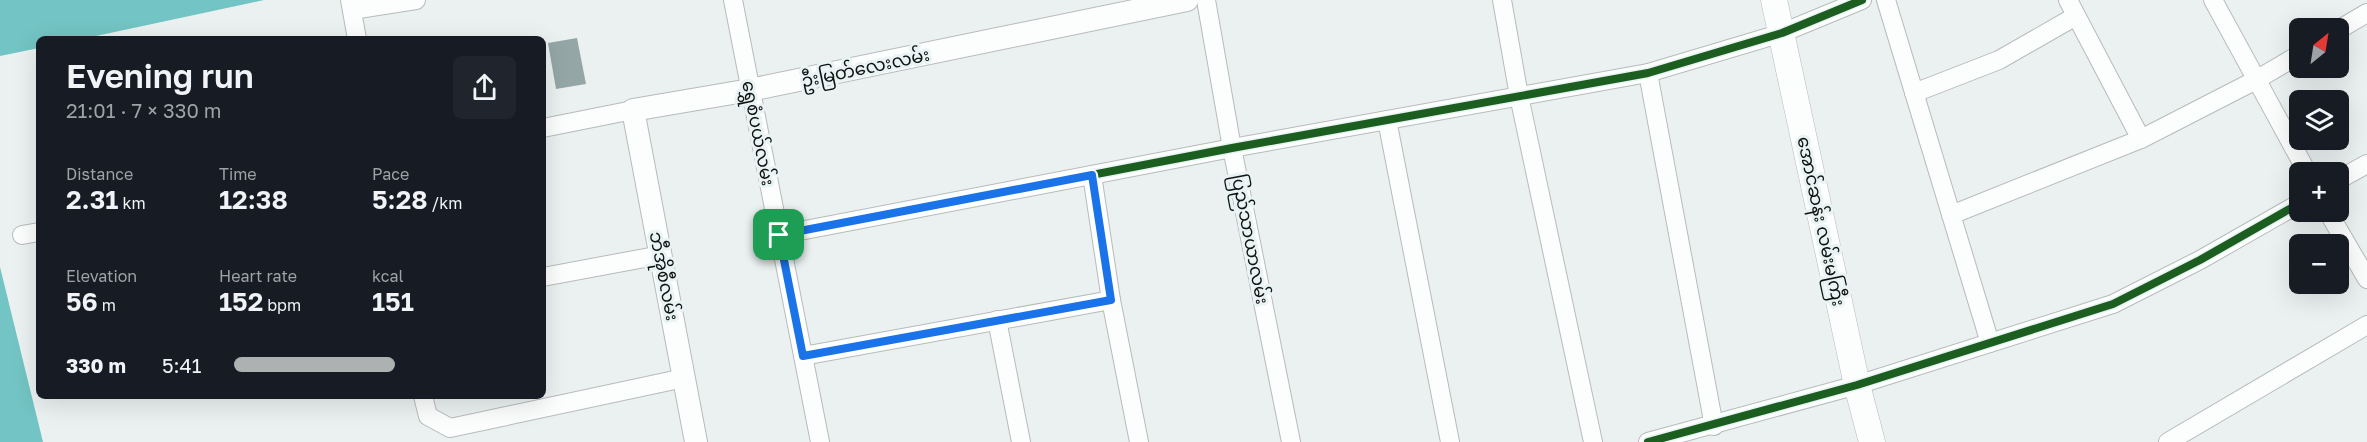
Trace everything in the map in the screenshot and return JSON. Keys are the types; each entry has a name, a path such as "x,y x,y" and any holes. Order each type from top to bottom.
{"main road":[{"name":"အောင်ဆန်း လမ်းမကြီး","path":"1774,0 1857,385 1872,442"}],"street":[{"path":"356,36 351,5 416,0"},
{"name":"ရွှေစံပယ်လမ်း","path":"733,0 820,442"},
{"name":"ဦးမြတ်လေးလမ်း","path":"546,127 750,90 1187,0"},
{"name":"ပြည်သာယာလမ်း","path":"1206,0 1232,148 1291,442"},
{"path":"1502,0 1519,96 1593,442"},
{"path":"779,235 1232,148 1648,73 1782,33 1862,0"},
{"path":"1886,0 1990,343"},
{"path":"2213,0 2301,162"},
{"path":"1914,93 1999,60 2072,8 2141,139"},
{"path":"2349,24 2367,13"},
{"path":"1951,215 2141,139 2289,60"},
{"path":"1648,73 1714,426"},
{"name":"ဘီအိုစီလမ်း","path":"633,110 696,442"},
{"path":"1387,120 1450,442"},
{"path":"2349,174 2367,164"},
{"path":"1092,175 1111,300 1139,442"},
{"path":"1648,442 1714,426 1857,385 2113,304 2200,260 2289,209"},
{"path":"2334,222 2367,279"},
{"path":"546,276 661,255"},
{"path":"803,356 1111,300"},
{"path":"998,320 1021,442"},
{"path":"2168,442 2367,325"},
{"path":"424,399 428,416 450,428 684,378"}],"water":[{"path":"0,0 264,0 96,36 36,36 36,49 0,56"},
{"path":"0,267 43,442 0,442"}],"building":[{"path":"577,38 586,84 556,89 548,43"}],"cycle path":[{"path":"779,235 1232,148 1648,73 1782,33 1862,0"},
{"path":"1648,442 1857,385 2113,304 2200,260 2289,209"}],"route":[{"path":"1092,175 1111,300 803,356 779,235 1092,175"}]}
